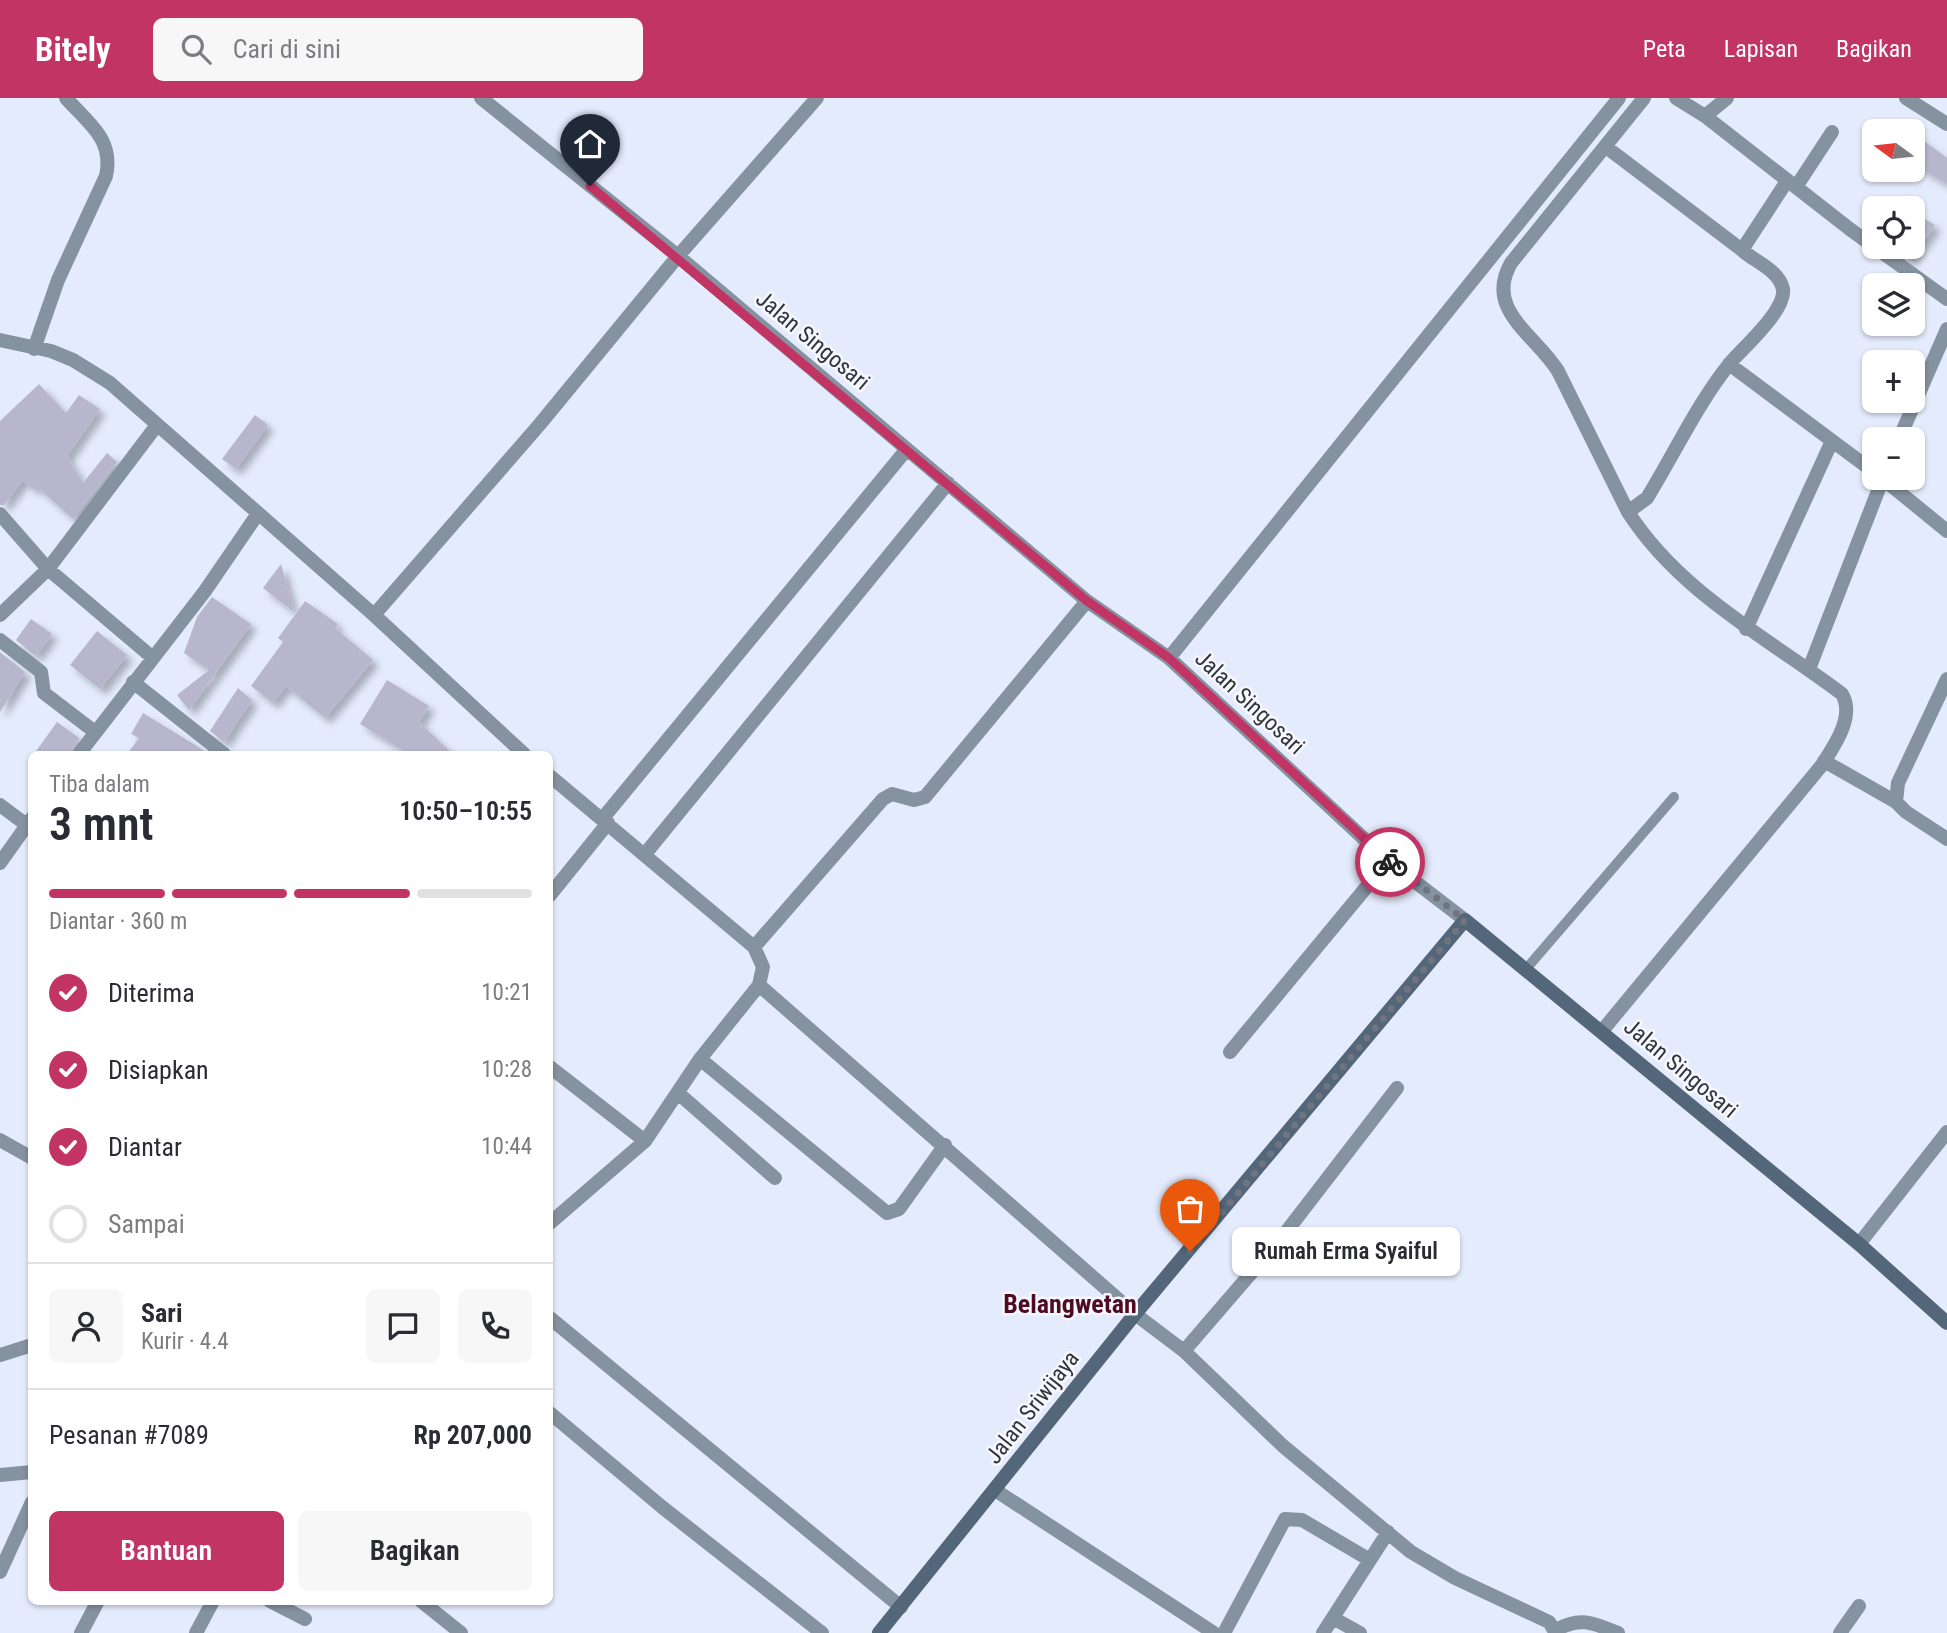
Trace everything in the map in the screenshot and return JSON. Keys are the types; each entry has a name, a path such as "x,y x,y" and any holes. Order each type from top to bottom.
{"street":[{"path":"34,349 58,280 106,176 110,158 105,143 66,98"},
{"name":"Jalan Singosari","path":"481,98 678,256 1087,601 1169,658 1388,861 1602,1031 1859,1244 1947,1324"},
{"path":"374,615 540,424 678,256 817,98"},
{"path":"1169,658 1619,98"},
{"path":"1602,1031 1824,761 1838,738 1848,704 1842,694 1809,669 1745,629 1673,566 1628,513 1547,354 1510,315 1502,290 1502,278 1511,262 1644,98"},
{"path":"1676,98 1705,116 1947,299"},
{"path":"1705,116 1727,98"},
{"path":"1906,98 1947,124"},
{"path":"1742,250 1832,132"},
{"path":"1606,147 1754,261 1773,272 1780,280 1783,297 1775,312 1729,364 1647,498 1628,513"},
{"path":"1904,427 1947,329"},
{"path":"3,346 51,351 73,360 110,383 257,515 374,615 521,751"},
{"path":"1729,364 1862,463"},
{"path":"0,615 48,569 157,425"},
{"path":"1745,629 1832,441"},
{"path":"553,891 606,821 907,449"},
{"path":"645,854 948,483"},
{"path":"1809,669 1877,490"},
{"path":"1897,490 1947,531"},
{"path":"0,514 48,569 153,658"},
{"path":"81,751 257,515"},
{"path":"754,947 883,799 892,794 914,800 925,797 1087,601"},
{"path":"0,640 41,672 44,694 95,732"},
{"path":"1896,802 1898,783 1947,679"},
{"path":"133,682 220,751"},
{"path":"1824,761 1896,802 1906,813 1947,839"},
{"path":"553,778 754,947 762,960 759,985 700,1059 645,1141 553,1220"},
{"path":"0,805 28,823"},
{"path":"0,863 28,827"},
{"path":"1230,1052 1388,861"},
{"name":"Jalan Sriwijaya","path":"879,1633 1135,1314 1465,920"},
{"path":"759,985 1135,1314 1184,1351 1283,1446 1411,1552 1455,1578 1549,1622 1556,1632 1570,1622 1587,1620 1618,1633"},
{"path":"700,1059 887,1213 899,1209 945,1145"},
{"path":"553,1069 645,1141"},
{"path":"1184,1351 1283,1236 1397,1088"},
{"path":"678,1093 775,1178"},
{"path":"1859,1244 1947,1132"},
{"path":"0,1140 28,1156"},
{"path":"553,1320 901,1607"},
{"path":"0,1355 28,1346"},
{"path":"553,1416 662,1507 822,1633"},
{"path":"0,1475 28,1472"},
{"path":"995,1490 1214,1633"},
{"path":"0,1572 28,1511"},
{"path":"1224,1633 1285,1519 1301,1520 1370,1560"},
{"path":"1323,1633 1388,1532"},
{"path":"81,1633 96,1605"},
{"path":"196,1633 211,1605"},
{"path":"426,1605 461,1633"},
{"path":"1840,1633 1859,1605"},
{"path":"291,1606 304,1619"},
{"path":"1333,1618 1360,1633"}],"lane":[{"path":"1526,969 1674,797"}],"building":[{"path":"1925,142 1947,158 1947,184 1925,171"},
{"path":"1925,219 1935,225 1925,239"},
{"path":"39,384 66,413 79,395 100,409 67,456 83,483 107,453 117,462 73,519 36,486 33,489 23,480 4,505 0,505 0,421"},
{"path":"255,415 268,425 236,469 222,459"},
{"path":"281,564 294,612 263,588"},
{"path":"212,597 251,624 189,710 177,695 209,670 184,653 197,617"},
{"path":"305,601 338,624 335,628 373,660 325,718 286,686 273,703 251,686 283,642 278,638"},
{"path":"31,619 52,634 36,656 16,640"},
{"path":"97,631 127,655 100,689 70,665"},
{"path":"0,652 25,672 0,712"},
{"path":"387,680 429,706 419,722 450,751 404,751 360,724"},
{"path":"238,688 252,700 224,742 210,731"},
{"path":"143,713 204,751 129,751 139,738 131,734"},
{"path":"57,722 79,738 72,751 36,751"}],"way so far":[{"path":"1190,1251 1465,920 1390,862"}],"place":[{"name":"Rumah Erma Syaiful","path":"1190,1251"}],"district":[{"name":"Belangwetan","path":"1070,1304"}],"route":[{"path":"590,186 678,256 1087,601 1169,658 1390,862"}]}
